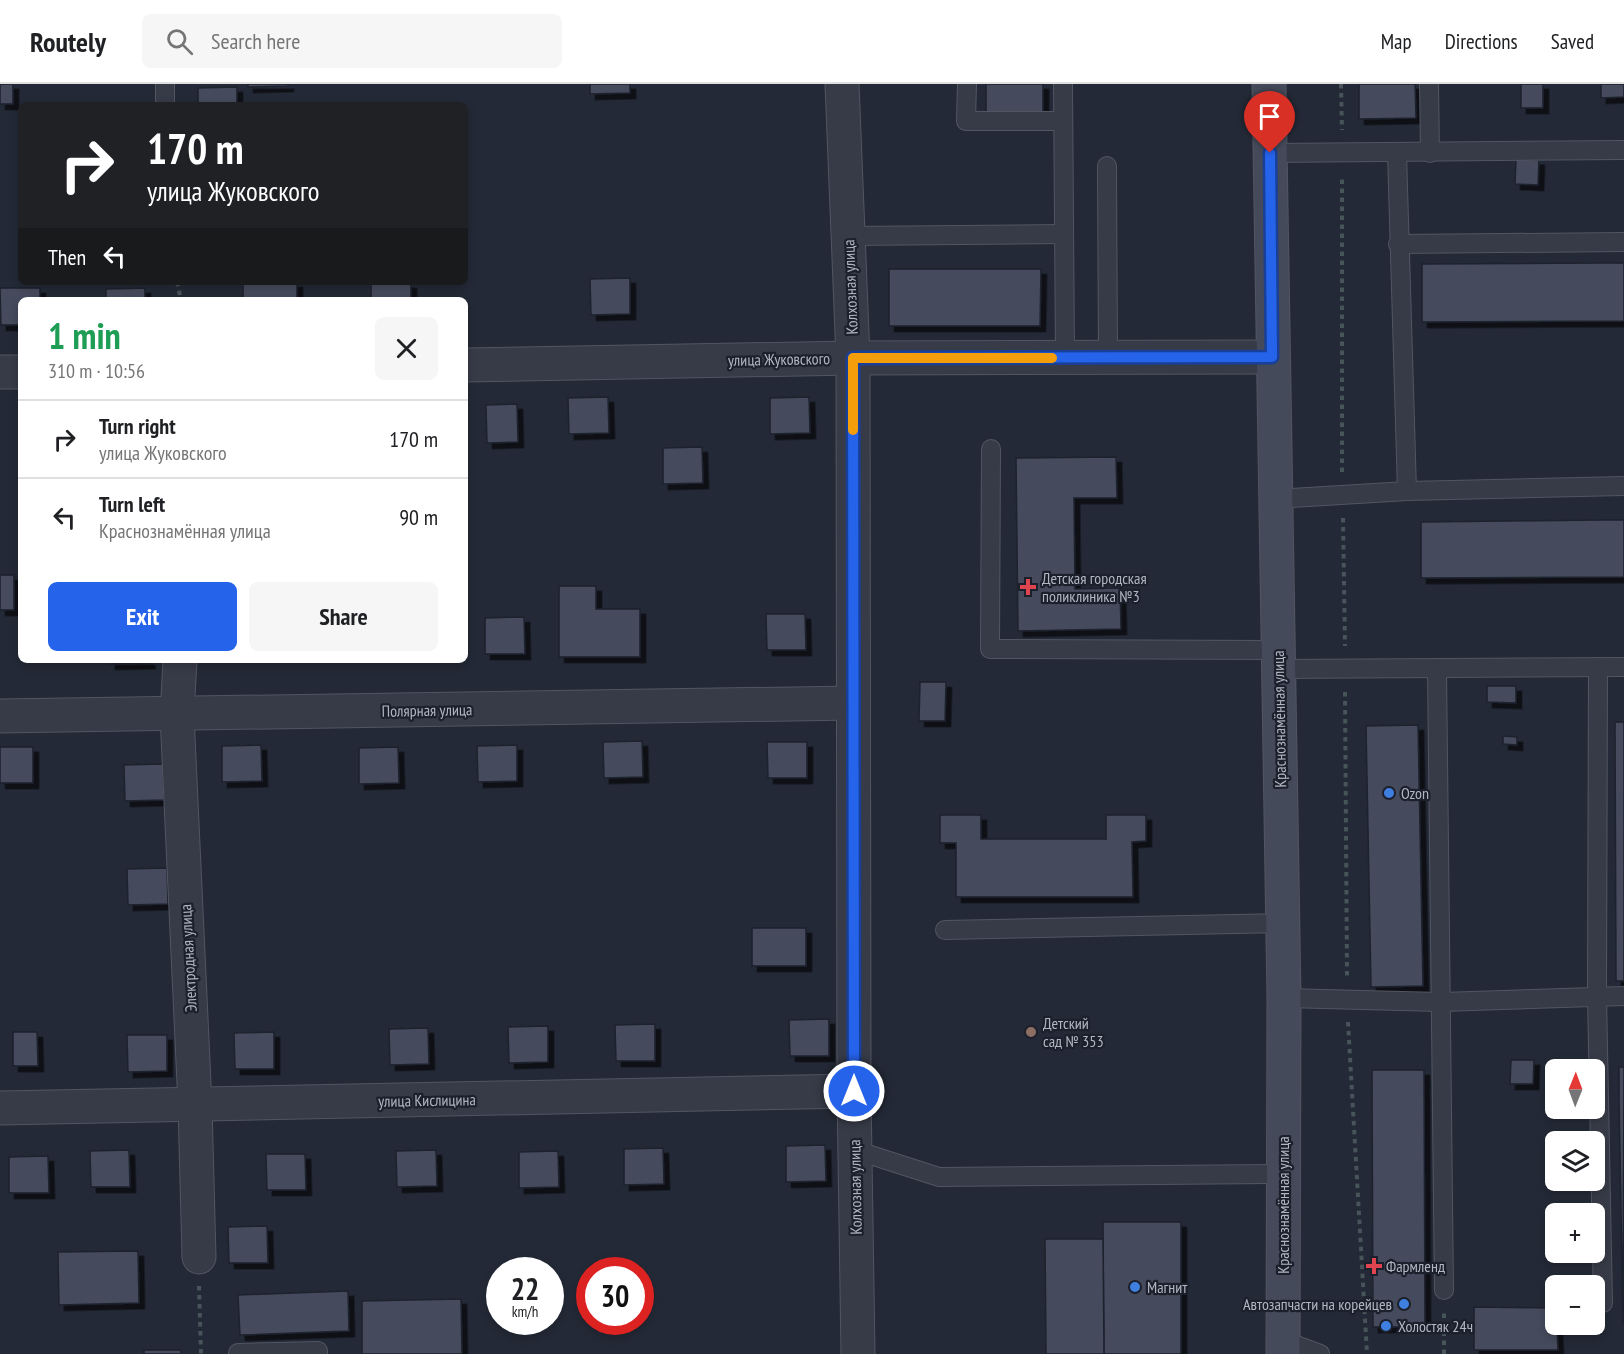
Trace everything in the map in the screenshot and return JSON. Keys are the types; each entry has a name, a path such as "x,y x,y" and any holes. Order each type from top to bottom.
{"street":[{"name":"Колхозная улица","path":"842,84 853,358 854,1091 858,1354"},
{"name":"Краснознамённая улица","path":"1269,84 1284,998 1283,1347"},
{"name":"улица Жуковского","path":"468,365 853,358 1272,357"},
{"path":"0,372 18,372"},
{"name":"Электродная улица","path":"180,663 177,715 195,1105 199,1257"},
{"name":"Полярная улица","path":"0,716 853,703"},
{"name":"улица Кислицина","path":"0,1108 854,1091"}],"lane":[{"path":"165,84 165,102"},
{"path":"967,84 966,121 1063,121"},
{"path":"1063,84 1065,358"},
{"path":"1429,84 1430,153"},
{"path":"1270,153 1624,150"},
{"path":"1397,153 1407,491"},
{"path":"1107,166 1108,358"},
{"path":"848,236 1064,234"},
{"path":"1398,244 1624,242"},
{"path":"991,449 990,649 1278,660 1345,669 1624,667"},
{"path":"1275,499 1407,491 1624,486"},
{"path":"1598,667 1597,996 1602,1275"},
{"path":"1437,669 1444,1290"},
{"path":"945,930 1283,923"},
{"path":"1284,998 1441,1002 1624,996"},
{"path":"855,1150 939,1178 1282,1174"},
{"path":"1283,1347 1320,1354"},
{"path":"238,1353 318,1351 318,1354"}],"path":[{"path":"1341,84 1347,999 1367,1354"},
{"path":"199,1257 201,1354"},
{"path":"1444,1290 1444,1354"}],"building":[{"path":"0,84 13,84 13,104 0,104"},
{"path":"248,84 288,84 288,86 248,87"},
{"path":"590,84 630,84 630,93 590,94"},
{"path":"986,84 1043,84 1043,117 986,117"},
{"path":"1359,84 1415,84 1416,118 1359,119"},
{"path":"1521,84 1543,84 1543,108 1521,108"},
{"path":"1601,84 1624,84 1624,97 1601,98"},
{"path":"237,87 237,102 198,102 198,88"},
{"path":"1516,159 1539,160 1538,185 1515,184"},
{"path":"1624,263 1624,321 1422,322 1422,264"},
{"path":"889,269 1041,269 1040,326 889,326"},
{"path":"630,278 630,314 591,315 590,279"},
{"path":"243,285 297,285 297,297 243,297"},
{"path":"371,285 411,285 411,297 371,297"},
{"path":"0,288 40,288 40,297 18,297 18,325 1,325"},
{"path":"145,288 145,297 106,297 106,289"},
{"path":"608,397 609,433 569,434 568,398"},
{"path":"809,397 810,433 770,434 770,398"},
{"path":"517,404 518,442 487,443 486,405"},
{"path":"702,447 703,483 663,484 663,448"},
{"path":"1116,457 1117,498 1074,498 1075,589 1120,588 1121,629 1018,631 1016,458"},
{"path":"1624,520 1624,577 1421,578 1421,522"},
{"path":"0,575 14,575 14,610 0,610"},
{"path":"559,586 596,586 596,609 640,609 640,657 559,657"},
{"path":"766,614 805,614 806,650 767,650"},
{"path":"524,617 525,654 485,654 485,618"},
{"path":"920,682 946,682 945,721 919,721"},
{"path":"1487,686 1516,686 1516,703 1487,702"},
{"path":"1615,722 1624,722 1624,981 1616,981"},
{"path":"1418,725 1423,986 1371,987 1366,726"},
{"path":"1503,736 1517,737 1517,745 1503,744"},
{"path":"642,741 643,777 604,778 603,742"},
{"path":"767,742 807,742 807,778 768,778"},
{"path":"261,745 262,781 222,782 222,746"},
{"path":"517,745 517,781 478,782 477,746"},
{"path":"0,747 33,747 33,783 0,783"},
{"path":"398,747 399,783 359,784 359,748"},
{"path":"163,764 164,800 125,801 124,765"},
{"path":"940,815 981,815 981,839 1106,839 1106,815 1146,815 1146,841 1132,842 1133,897 956,897 956,843 940,843"},
{"path":"167,868 168,904 128,905 127,869"},
{"path":"752,928 806,928 806,966 752,966"},
{"path":"829,1019 829,1056 790,1056 789,1020"},
{"path":"655,1024 655,1061 616,1061 615,1025"},
{"path":"548,1026 548,1062 509,1063 508,1027"},
{"path":"428,1028 429,1064 390,1065 389,1029"},
{"path":"13,1032 37,1032 38,1066 13,1066"},
{"path":"274,1032 274,1069 235,1069 234,1033"},
{"path":"127,1035 167,1035 167,1071 128,1072"},
{"path":"1511,1060 1534,1060 1533,1084 1510,1084"},
{"path":"1619,1067 1624,1067 1623,1324 1619,1098"},
{"path":"1372,1070 1424,1070 1425,1327 1373,1327"},
{"path":"825,1145 826,1181 786,1182 786,1146"},
{"path":"663,1148 664,1184 624,1185 624,1149"},
{"path":"129,1150 130,1187 91,1187 90,1151"},
{"path":"436,1150 437,1186 397,1187 396,1151"},
{"path":"558,1151 559,1187 519,1188 519,1152"},
{"path":"266,1154 305,1154 306,1190 267,1190"},
{"path":"48,1156 49,1193 9,1193 9,1157"},
{"path":"1103,1222 1181,1222 1181,1354 1104,1354"},
{"path":"267,1226 268,1263 229,1263 228,1227"},
{"path":"1045,1239 1103,1239 1104,1354 1046,1354"},
{"path":"138,1251 139,1303 59,1305 58,1252"},
{"path":"348,1291 349,1331 240,1335 238,1295"},
{"path":"461,1299 462,1354 362,1354 362,1301"},
{"path":"1474,1307 1545,1308 1545,1335 1557,1335 1558,1350 1474,1350"},
{"path":"144,1350 181,1350 181,1354 144,1354"}],"slow traffic":[{"path":"853,430 853,358 1052,358"}],"place":[{"name":"Детская городская поликлиника №3","path":"1028,587"},
{"name":"Ozon","path":"1389,793"},
{"name":"Детский сад № 353","path":"1031,1032"},
{"name":"Фармленд","path":"1374,1266"},
{"name":"Магнит","path":"1135,1287"},
{"name":"Автозапчасти на корейцев","path":"1404,1304"},
{"name":"Холостяк 24ч","path":"1386,1326"}],"route":[{"path":"854,1091 853,358 1272,357 1270,153"}]}
